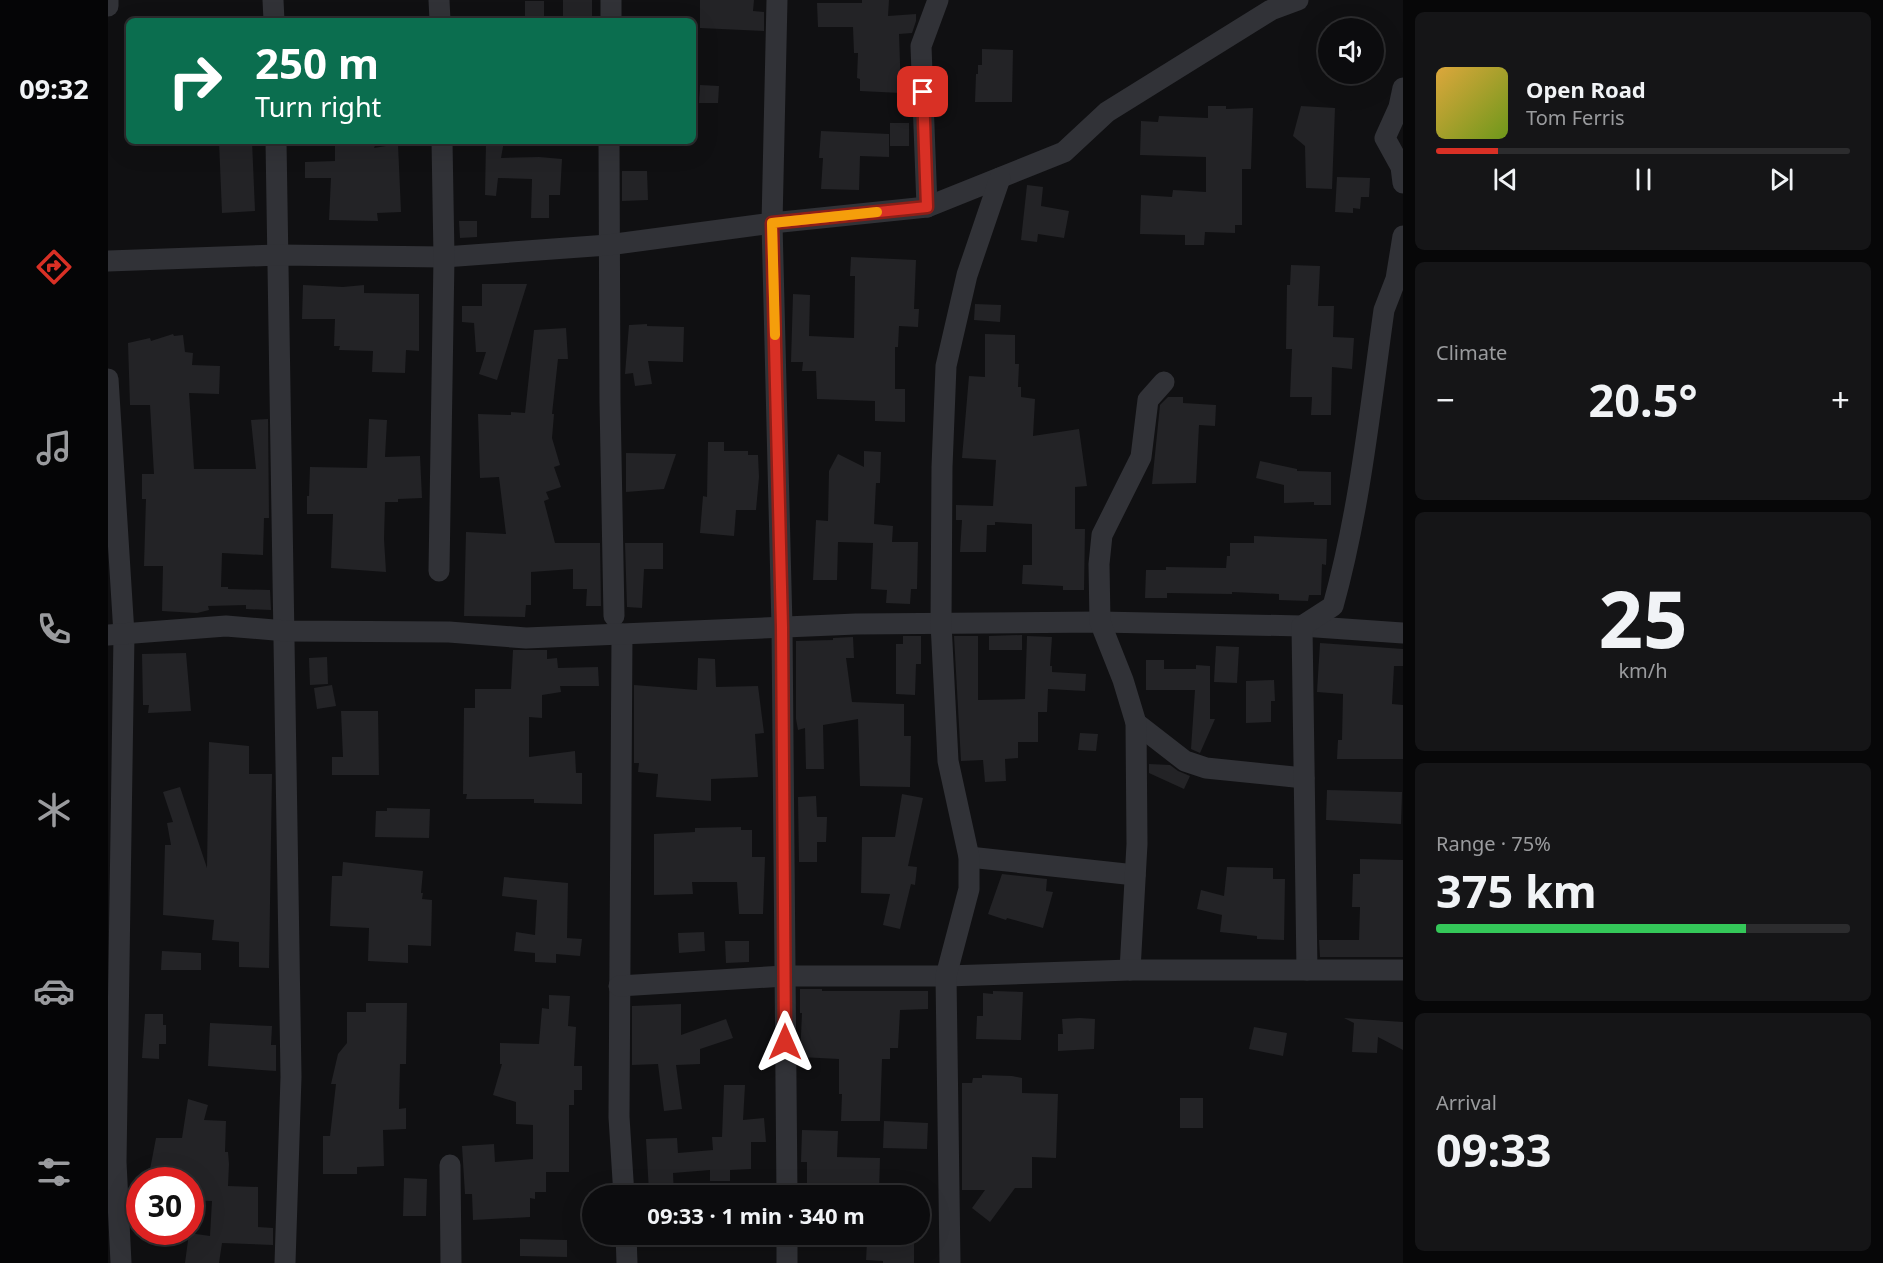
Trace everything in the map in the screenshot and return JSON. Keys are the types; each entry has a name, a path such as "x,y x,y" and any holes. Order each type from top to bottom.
{"street":[{"path":"108,0 108,6"},
{"path":"273,0 274,18"},
{"path":"439,0 440,18"},
{"path":"611,0 611,18"},
{"path":"777,0 772,223 782,627 786,1185"},
{"path":"927,207 921,46 938,0"},
{"path":"108,261 279,255 444,257 609,245 772,223 927,207 1064,152 1107,112 1271,10 1298,0"},
{"path":"1403,88 1399,106 1385,138 1401,167 1403,183"},
{"path":"276,144 291,1077 285,1263"},
{"path":"439,571 444,257 442,144"},
{"path":"609,144 609,245 618,625 619,1117 623,1185"},
{"path":"950,1263 946,976 969,889 969,857 948,761 941,622 942,467 946,366 967,275 1000,178"},
{"path":"1302,626 1333,606 1344,566 1355,513 1384,310 1396,279 1403,236"},
{"path":"108,379 124,634 116,1162 121,1263"},
{"path":"1130,970 1137,844 1136,723 1123,680 1100,622 1099,564 1102,535 1141,457 1148,400 1164,382"},
{"path":"108,635 226,626 286,631 449,632 526,638 618,625 782,627 941,622 1302,626 1403,633"},
{"path":"1302,626 1307,970"},
{"path":"1136,723 1185,761 1206,768 1304,778"},
{"path":"969,857 1135,875"},
{"path":"619,986 785,976 946,976 1130,970 1403,970"},
{"path":"450,1165 451,1263"},
{"path":"626,1245 627,1263"},
{"path":"787,1245 787,1263"}],"building":[{"path":"563,0 592,0 592,18 563,18"},
{"path":"700,0 754,0 753,11 764,12 764,31 700,28"},
{"path":"862,0 889,0 888,16 916,14 912,33 899,34 901,93 860,91 860,79 857,78 858,53 854,53 853,27 818,27 817,3 862,3"},
{"path":"525,1 544,1 544,18 525,18"},
{"path":"982,49 1013,50 1012,102 975,102 976,74 978,74 978,65 982,65"},
{"path":"700,85 719,86 718,103 699,103"},
{"path":"1208,106 1226,106 1226,109 1253,108 1251,169 1242,169 1242,225 1235,225 1235,233 1205,232 1204,245 1185,245 1185,235 1140,234 1141,195 1172,197 1173,190 1206,192 1206,157 1140,155 1141,121 1158,122 1159,116 1208,118"},
{"path":"1301,106 1335,108 1332,189 1306,188 1305,146 1293,136"},
{"path":"890,123 909,123 909,146 890,146"},
{"path":"821,131 889,134 889,157 860,156 859,190 821,189 823,158 819,158"},
{"path":"219,144 252,144 255,211 222,213"},
{"path":"335,144 376,144 374,148 398,144 401,212 377,213 378,221 329,220 331,178 305,178 305,162 335,161"},
{"path":"486,144 503,144 501,158 562,159 560,195 549,195 549,218 531,218 532,179 498,178 496,196 485,195"},
{"path":"622,171 647,171 648,200 622,201"},
{"path":"1337,177 1370,178 1369,197 1361,197 1360,209 1353,208 1353,213 1335,212"},
{"path":"1027,185 1043,187 1041,206 1069,211 1064,238 1038,234 1037,242 1021,240"},
{"path":"459,221 477,221 477,237 460,238"},
{"path":"851,257 916,260 914,309 919,309 918,327 899,326 898,347 895,347 895,389 905,389 905,422 875,421 875,401 817,399 816,371 802,371 803,362 791,362 793,294 810,295 809,336 854,338 855,276 850,276"},
{"path":"1291,265 1320,266 1318,306 1334,306 1333,337 1354,338 1352,369 1332,367 1331,415 1311,415 1312,397 1290,397 1292,349 1286,349 1287,285 1290,285"},
{"path":"482,284 527,284 497,380 479,374 486,352 476,352 474,323 462,322 462,306 482,306"},
{"path":"303,285 343,287 364,285 364,293 419,294 419,351 406,350 405,373 372,372 373,351 339,350 340,346 334,346 335,319 302,319"},
{"path":"975,304 1001,305 1000,322 974,320"},
{"path":"647,324 647,326 684,327 683,362 648,361 652,384 635,386 633,373 625,374 629,325"},
{"path":"566,328 568,359 558,359 552,414 554,414 552,438 560,465 554,467 561,487 546,492 549,499 544,501 555,543 600,543 601,606 586,606 587,589 573,589 573,569 531,572 531,605 526,605 525,617 464,616 466,532 506,534 499,477 480,478 478,414 525,413 534,330"},
{"path":"173,334 174,336 183,335 185,352 193,353 192,365 220,366 219,394 189,393 194,469 256,469 251,420 268,419 269,518 264,518 263,555 222,553 221,587 270,590 271,610 246,609 246,605 208,606 209,610 197,613 162,611 163,566 144,566 146,499 142,499 142,474 154,474 150,405 130,405 128,343 150,338 151,341"},
{"path":"985,334 1015,335 1015,364 1019,364 1018,387 1021,387 1021,397 1035,399 1033,436 1079,429 1087,486 1075,487 1075,529 1085,529 1084,590 1063,590 1063,586 1022,584 1023,565 1032,565 1032,524 995,522 995,525 987,525 986,552 960,552 962,520 956,520 956,505 993,506 996,460 962,458 969,376 985,377"},
{"path":"1168,397 1183,397 1183,403 1216,405 1215,426 1199,425 1196,483 1152,484 1160,405"},
{"path":"369,419 387,420 385,457 420,456 422,498 385,502 386,572 331,568 333,514 307,514 310,467 367,468"},
{"path":"708,442 724,442 724,451 748,451 748,455 758,455 756,510 736,510 734,536 700,533 703,496 707,497"},
{"path":"864,451 881,452 880,483 876,483 874,524 893,526 892,542 918,542 917,589 911,589 910,604 886,603 887,590 871,589 873,543 838,542 837,580 813,580 816,520 828,521 829,471 838,454 864,467"},
{"path":"626,453 676,454 664,489 626,492"},
{"path":"1260,461 1297,469 1297,471 1331,472 1331,505 1314,505 1314,502 1284,503 1284,485 1256,478"},
{"path":"1254,536 1327,539 1326,565 1322,564 1321,595 1309,595 1308,601 1279,600 1279,594 1232,592 1232,594 1167,593 1167,598 1145,598 1146,570 1166,570 1166,567 1226,568 1227,556 1230,556 1230,543 1254,543"},
{"path":"625,543 663,543 663,569 644,569 642,608 627,607"},
{"path":"1022,635 1022,650 989,650 989,636"},
{"path":"903,636 921,636 921,664 916,664 915,695 896,694 896,644 903,644"},
{"path":"954,636 978,636 978,700 1025,699 1027,636 1052,637 1050,666 1052,666 1052,672 1086,674 1085,691 1048,689 1047,712 1038,712 1038,742 1018,742 1018,758 1005,759 1006,781 985,782 983,760 961,761"},
{"path":"853,637 854,658 846,658 852,702 904,704 904,736 911,736 910,787 860,786 858,719 823,725 824,769 806,769 805,728 798,730 796,719 796,641"},
{"path":"1320,643 1403,649 1403,666 1394,666 1392,704 1403,705 1403,759 1337,759 1338,740 1342,740 1343,694 1317,692"},
{"path":"1216,646 1239,647 1237,683 1214,682"},
{"path":"513,650 547,650 547,659 557,658 558,668 598,667 599,686 560,686 561,692 542,695 542,718 529,717 529,757 575,751 576,773 582,773 582,804 534,803 534,799 466,799 467,794 463,794 464,708 475,708 475,689 511,689"},
{"path":"186,653 191,711 148,713 149,705 143,705 142,654"},
{"path":"327,657 328,684 310,685 309,658"},
{"path":"698,658 715,659 716,687 758,686 764,733 755,734 758,777 711,779 711,801 656,797 658,774 638,772 639,763 634,763 634,685 697,690"},
{"path":"1146,660 1164,660 1164,669 1196,669 1196,665 1210,666 1210,719 1215,719 1200,753 1191,749 1195,690 1146,690"},
{"path":"1274,680 1275,701 1271,701 1271,722 1246,723 1246,681"},
{"path":"332,685 336,706 317,709 314,688"},
{"path":"341,711 378,711 379,775 332,775 332,757 343,757"},
{"path":"1080,733 1098,734 1096,751 1078,750"},
{"path":"209,742 249,746 249,774 272,774 269,968 239,967 239,942 212,940 214,920 163,915 165,845 171,845 167,823 173,822 163,792 180,787 207,868"},
{"path":"1149,764 1170,765 1190,776 1184,789 1149,773"},
{"path":"1327,790 1402,792 1401,824 1326,820"},
{"path":"902,794 923,798 908,866 917,867 915,885 911,884 900,929 883,925 890,894 861,893 862,837 895,837"},
{"path":"816,796 817,817 827,817 826,842 817,842 817,862 799,862 798,797"},
{"path":"387,808 430,809 429,838 375,837 376,811 387,811"},
{"path":"741,827 741,830 752,830 752,857 765,857 763,914 739,914 737,882 692,882 693,894 654,895 654,834 695,832 695,828"},
{"path":"1360,859 1403,860 1403,957 1320,957 1319,940 1359,940 1360,907 1352,907 1353,874 1360,874"},
{"path":"343,862 423,871 422,899 432,900 431,946 408,945 408,963 368,961 369,928 330,926 332,876 342,876"},
{"path":"1227,867 1273,868 1273,879 1285,879 1284,940 1257,939 1257,936 1220,932 1222,915 1197,909 1201,890 1224,896"},
{"path":"1002,874 1047,879 1046,891 1053,892 1043,928 988,914"},
{"path":"504,877 568,883 567,938 582,939 580,956 556,954 556,963 535,962 535,953 514,951 516,932 535,935 537,900 502,896"},
{"path":"704,932 705,951 679,953 678,933"},
{"path":"725,941 749,941 749,962 726,963"},
{"path":"162,951 201,953 201,970 161,970"},
{"path":"800,989 928,991 928,1009 900,1010 898,1048 890,1048 890,1059 882,1059 880,1121 841,1121 842,1094 839,1094 839,1059 800,1057 802,1013 800,1013"},
{"path":"993,991 1023,992 1021,1040 976,1039 977,1016 983,1016 983,993 993,994"},
{"path":"549,995 570,996 568,1026 576,1027 574,1066 582,1066 582,1090 574,1090 574,1105 569,1105 569,1172 546,1172 546,1192 535,1192 535,1199 530,1198 530,1217 473,1220 472,1194 465,1194 462,1146 494,1144 495,1162 533,1159 533,1125 516,1124 516,1102 493,1095 502,1064 500,1064 500,1043 539,1044 542,1008 549,1009"},
{"path":"366,1003 407,1003 406,1064 400,1064 399,1109 406,1108 406,1129 383,1130 384,1166 357,1167 357,1174 323,1174 323,1136 330,1136 336,1084 331,1084 338,1054 347,1043 347,1012 366,1012"},
{"path":"681,1004 681,1035 726,1019 733,1038 700,1049 700,1064 676,1065 682,1109 664,1111 658,1064 632,1065 632,1006"},
{"path":"145,1014 163,1014 163,1025 166,1025 166,1044 159,1044 159,1059 142,1058"},
{"path":"1344,1018 1403,1022 1403,1050 1378,1037 1377,1053 1352,1052 1354,1023"},
{"path":"1062,1019 1095,1019 1094,1049 1058,1051 1058,1034 1063,1034"},
{"path":"210,1023 272,1026 271,1045 276,1045 276,1071 208,1066"},
{"path":"1254,1027 1287,1033 1283,1056 1249,1049"},
{"path":"982,1075 1022,1078 1022,1093 1058,1094 1056,1158 1032,1157 1032,1188 1015,1188 990,1222 972,1208 985,1190 962,1190 962,1083 972,1083 973,1078 982,1078"},
{"path":"724,1085 745,1085 743,1120 764,1118 766,1142 751,1142 751,1169 730,1170 730,1181 710,1181 710,1170 673,1173 674,1185 649,1185 646,1139 677,1138 678,1153 713,1150 712,1137 722,1137"},
{"path":"1180,1098 1203,1098 1203,1128 1180,1128"},
{"path":"188,1099 208,1105 204,1120 226,1121 225,1152 228,1152 228,1186 258,1187 258,1227 273,1228 273,1245 222,1243 219,1263 185,1263 187,1245 204,1245 204,1235 210,1236 212,1201 204,1201 204,1167 150,1167 156,1138 182,1138"},
{"path":"884,1121 928,1123 927,1149 883,1148"},
{"path":"802,1130 838,1131 837,1157 880,1158 879,1185 807,1185 807,1162 801,1162"},
{"path":"404,1178 427,1179 426,1216 403,1216"},
{"path":"520,1239 567,1240 567,1257 520,1256"},
{"path":"867,1245 914,1245 914,1263 883,1263 883,1261 866,1260"}],"slow traffic":[{"path":"775,335 772,223 877,212"}],"route":[{"path":"785,1042 782,627 772,223 927,207 923,92"}]}
